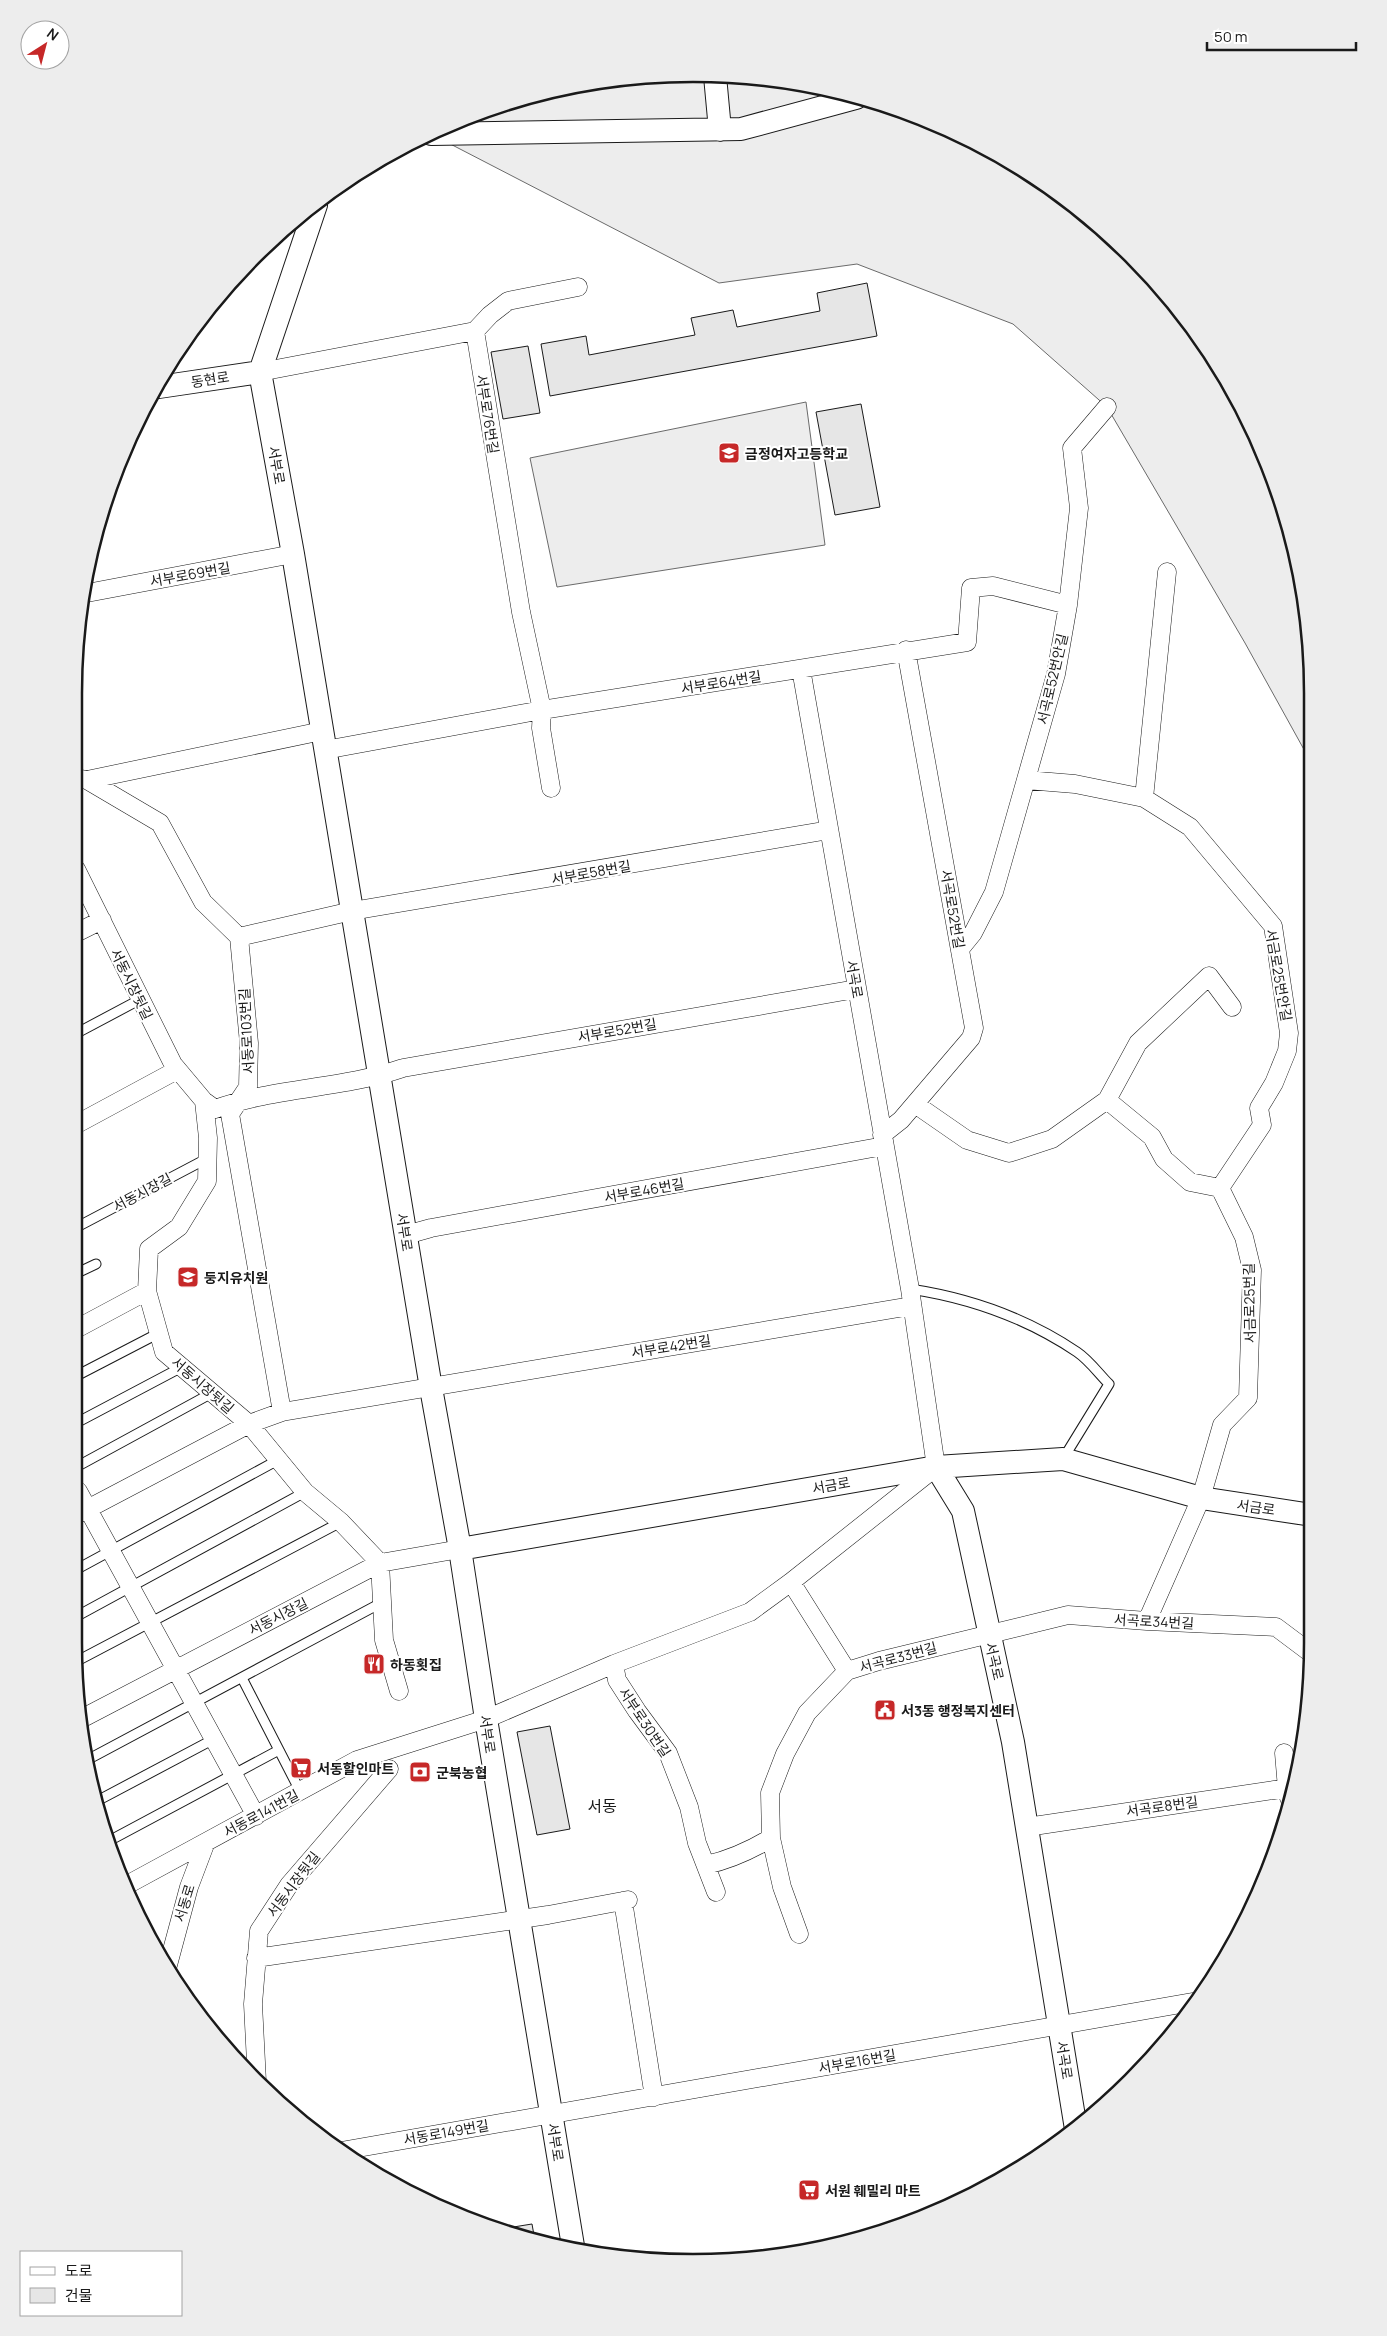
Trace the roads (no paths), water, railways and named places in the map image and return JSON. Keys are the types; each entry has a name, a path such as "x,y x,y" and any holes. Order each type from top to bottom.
{"street":[{"path":"717,83 720,130"},
{"path":"450,134 742,129 844,101"},
{"name":"서부로","path":"312,217 260,372 293,554 431,1388 460,1549 486,1719 572,2242"},
{"path":"260,372 474,332 490,315 508,301 578,287"},
{"name":"서부로76번길","path":"474,332 521,612 542,710 541,728 551,788"},
{"name":"동현로","path":"165,386 260,372"},
{"name":"서곡로52번안길","path":"960,949 973,933 994,892 1056,674 1068,605 1079,508 1072,448 1107,407"},
{"name":"서부로69번길","path":"91,592 293,554"},
{"path":"1144,798 1167,572"},
{"name":"서부로64번길","path":"324,741 542,710 801,669 906,650 967,642 971,588 993,586 1068,605"},
{"name":"서곡로52번길","path":"883,1141 971,1038 974,1028 906,650"},
{"name":"서곡로","path":"801,669 910,1298 936,1467 963,1511 1013,1742 1074,2119"},
{"path":"83,779 324,741"},
{"path":"83,780 160,823 203,902 239,937 352,911"},
{"name":"서금로25번안길","path":"1026,780 1075,784 1144,798 1190,827 1273,926 1289,1033 1287,1051 1274,1083 1259,1108 1262,1125 1220,1188"},
{"name":"서부로58번길","path":"352,911 376,909 829,830"},
{"name":"서동시장뒷길","path":"83,883 139,1000 177,1070 204,1101 208,1138 207,1180 178,1227 149,1249 147,1291 164,1352 249,1424 305,1492 341,1522 380,1562"},
{"path":"83,930 102,920"},
{"name":"서동로103번길","path":"239,937 249,1043 248,1087 230,1114 282,1412"},
{"path":"915,1104 966,1140 1009,1153 1052,1139 1107,1100 1138,1043 1209,976 1232,1007"},
{"name":"서부로52번길","path":"379,1076 403,1068 856,989"},
{"path":"83,1121 177,1070"},
{"path":"204,1101 215,1109 239,1100 379,1076"},
{"path":"1107,1100 1152,1137 1164,1160 1190,1182 1220,1188"},
{"name":"서부로46번길","path":"406,1235 431,1228 883,1141"},
{"name":"서금로25번길","path":"1201,1498 1222,1425 1248,1398 1252,1270 1244,1237 1220,1188"},
{"path":"83,1325 147,1291"},
{"name":"서부로42번길","path":"431,1388 910,1298"},
{"path":"256,1816 111,1551 83,1511 249,1424 282,1412 431,1388"},
{"name":"서금로","path":"460,1549 936,1467 1063,1459 1201,1498 1304,1514"},
{"path":"486,1719 614,1664 750,1612 792,1582 936,1467"},
{"path":"1147,1621 1201,1498"},
{"path":"399,1691 384,1640 380,1562 460,1549"},
{"name":"서동시장길","path":"87,1716 380,1562"},
{"path":"792,1582 847,1671"},
{"name":"서곡로34번길","path":"989,1634 1068,1615 1147,1621 1276,1626 1304,1648"},
{"name":"서곡로33번길","path":"799,1934 782,1887 771,1838 770,1793 785,1754 807,1713 847,1671 879,1660 989,1634"},
{"name":"서부로30번길","path":"614,1664 617,1680 636,1711 668,1753 689,1807 697,1843 706,1864"},
{"name":"서동로141번길","path":"132,1882 357,1760 486,1719"},
{"path":"1284,1753 1287,1786"},
{"name":"서동시장뒷길","path":"256,2070 253,2004 259,1931 288,1885 389,1769"},
{"name":"서곡로8번길","path":"1027,1827 1286,1793"},
{"path":"716,1892 706,1864 734,1856 771,1838"},
{"name":"서동로","path":"170,1958 189,1887 206,1842"},
{"path":"256,1958 519,1919 626,1900 654,2097"},
{"name":"서부로16번길","path":"551,2114 1186,2003"},
{"name":"서동로149번길","path":"352,2149 551,2114"}],"lane":[{"path":"83,1029 139,1000"},
{"name":"서동시장길","path":"83,1224 208,1158"},
{"path":"83,1270 96,1264"},
{"path":"910,1298 950,1295 986,1306 1028,1324 1078,1352 1109,1384 1063,1459"},
{"path":"83,1372 159,1333"},
{"path":"83,1419 182,1367"},
{"path":"83,1463 212,1393"},
{"path":"83,1565 278,1460"},
{"path":"83,1613 305,1492"},
{"path":"83,1658 341,1522"},
{"path":"93,1757 382,1603"},
{"path":"242,1678 300,1791"},
{"path":"102,1798 214,1739"},
{"path":"115,1838 279,1750"}],"place":[{"name":"금정여자고등학교","path":"729,453"},
{"name":"둥지유치원","path":"188,1277"},
{"name":"하동횟집","path":"374,1664"},
{"name":"서3동 행정복지센터","path":"885,1710"},
{"name":"서동할인마트","path":"301,1768"},
{"name":"군북농협","path":"420,1772"},
{"name":"서원 훼밀리 마트","path":"809,2190"}],"district":[{"name":"서동","path":"602,1806"}]}
